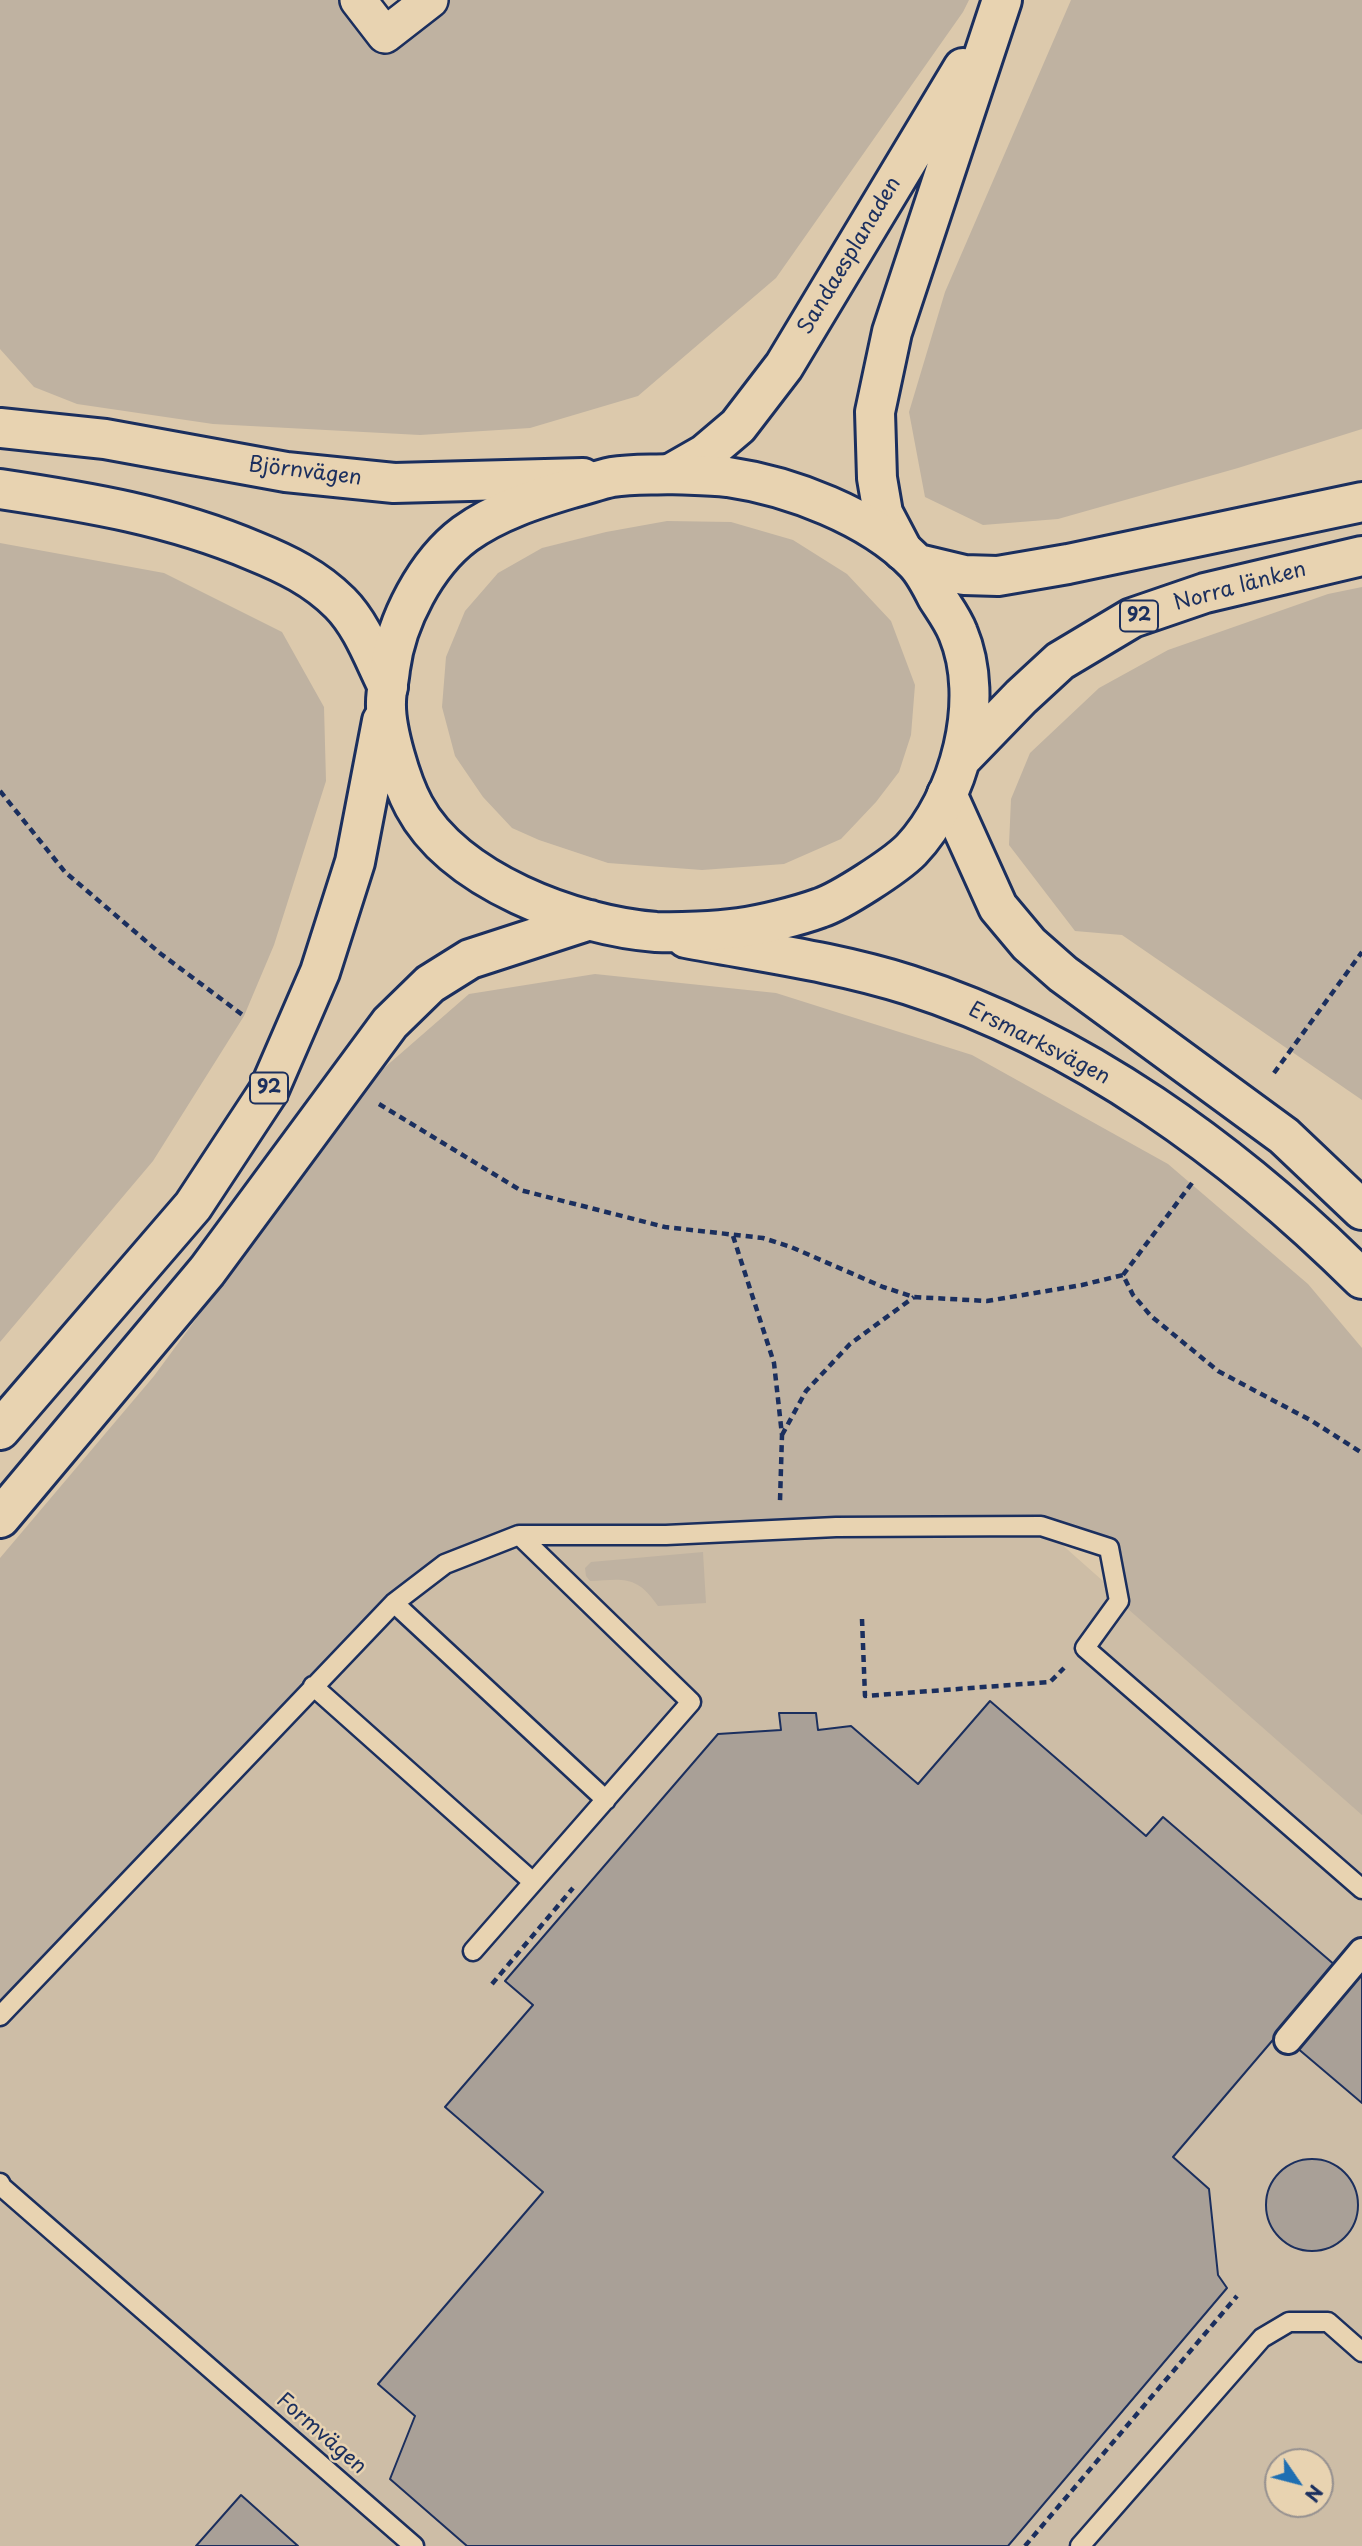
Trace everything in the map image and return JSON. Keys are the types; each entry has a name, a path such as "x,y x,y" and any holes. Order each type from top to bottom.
{"main road":[{"name":"Sandaesplanaden","path":"670,474 705,454 738,426 785,366 1000,5"},
{"name":"Sandaesplanaden","path":"954,777 968,729 967,667 958,633 883,513 877,478 876,412 892,332 1000,5"},
{"name":"Björnvägen","path":"0,428 104,439 286,472 394,483 613,477"},
{"path":"387,696 392,655 404,615 426,576 463,536 496,516 537,498 613,477 670,474 727,477 786,490 853,516 910,558 964,575 998,576 1080,562 1362,502"},
{"path":"0,489 86,501 215,534 291,566 320,585 342,606 359,630 387,696 397,762 414,807 442,843 471,868 522,897 590,920 657,932 740,928 823,907 887,869 908,853 926,833 954,777"},
{"name":"Norra länken","path":"954,777 1021,697 1060,661 1132,618 1205,593 1362,556"},
{"name":"92","path":"0,1430 193,1206 268,1092 320,972 355,862 387,696"},
{"path":"954,777 998,907 1029,944 1063,974 1284,1136 1362,1210"},
{"path":"0,1518 207,1271 390,1023 430,984 470,959 590,920"},
{"name":"Ersmarksvägen","path":"657,932 870,973 990,1016 1022,1031 1092,1068 1166,1114 1252,1180 1324,1241 1362,1279"}],"street":[{"path":"358,0 385,34 430,0"},
{"path":"1287,2040 1362,1952"}],"lane":[{"path":"0,2016 394,1603 445,1564 519,1535 666,1535 836,1528 1041,1526 1109,1548 1119,1601 1085,1648 1362,1889"},
{"path":"473,1951 691,1702 519,1535"},
{"path":"394,1603 606,1800"},
{"path":"313,1686 533,1882"},
{"name":"Formvägen","path":"0,2183 414,2546"},
{"path":"1080,2546 1262,2338 1289,2322 1328,2322 1362,2352"}],"path":[{"path":"0,791 65,872 161,954 244,1016"},
{"path":"1274,1073 1362,952"},
{"path":"378,1103 520,1190 665,1227 763,1238 914,1297 987,1301 1082,1285 1123,1275 1196,1177"},
{"path":"733,1236 774,1363 782,1435 779,1531"},
{"path":"1123,1275 1133,1295 1151,1316 1218,1371 1312,1421 1362,1453"},
{"path":"782,1435 806,1391 850,1344 914,1297"},
{"path":"862,1619 865,1696 1050,1682 1085,1648"},
{"path":"1025,2546 1237,2296"}],"shaded area":[{"path":"0,0 358,0 385,34 430,0 969,0 776,278 638,396 530,428 420,435 213,424 77,404 34,387 0,349"},
{"path":"1071,0 1362,0 1362,429 1238,468 1058,519 983,525 925,497 909,412 945,292"},
{"path":"667,521 731,522 793,540 847,574 891,621 915,685 911,735 899,772 876,802 841,839 784,864 702,870 608,863 512,828 483,797 455,756 442,707 446,657 465,611 498,573 542,548 606,532"},
{"path":"0,543 164,573 282,632 324,707 326,781 274,945 244,1016 153,1161 0,1342"},
{"path":"1362,587 1362,1100 1122,935 1075,931 1009,845 1011,799 1030,753 1099,688 1168,650 1328,594"},
{"path":"595,974 776,993 972,1055 1168,1164 1308,1284 1362,1348 1362,1815 1119,1601 1108,1547 1041,1526 519,1535 445,1564 0,2016 0,1558 154,1376 376,1075 469,994"},
{"path":"1041,1526 1362,1811 1362,2546 0,2546 0,2016 445,1564 519,1535"},
{"path":"703,1552 706,1603 658,1606 643,1589 629,1581 590,1581 586,1576 585,1568 591,1562"}],"building":[{"path":"990,1701 1146,1836 1163,1817 1336,1966 1173,2157 1209,2189 1218,2275 1227,2288 1008,2546 467,2546 390,2479 415,2416 378,2384 543,2192 445,2107 533,2005 505,1981 718,1734 781,1730 779,1713 816,1713 818,1730 851,1726 918,1784"},
{"path":"1362,1971 1362,2103 1296,2047"},
{"path":"1312,2159 1330,2162 1345,2172 1355,2187 1358,2205 1355,2223 1345,2238 1330,2248 1312,2251 1294,2248 1279,2238 1269,2223 1266,2205 1269,2187 1279,2172 1294,2162"},
{"path":"241,2495 298,2546 196,2546"}]}
